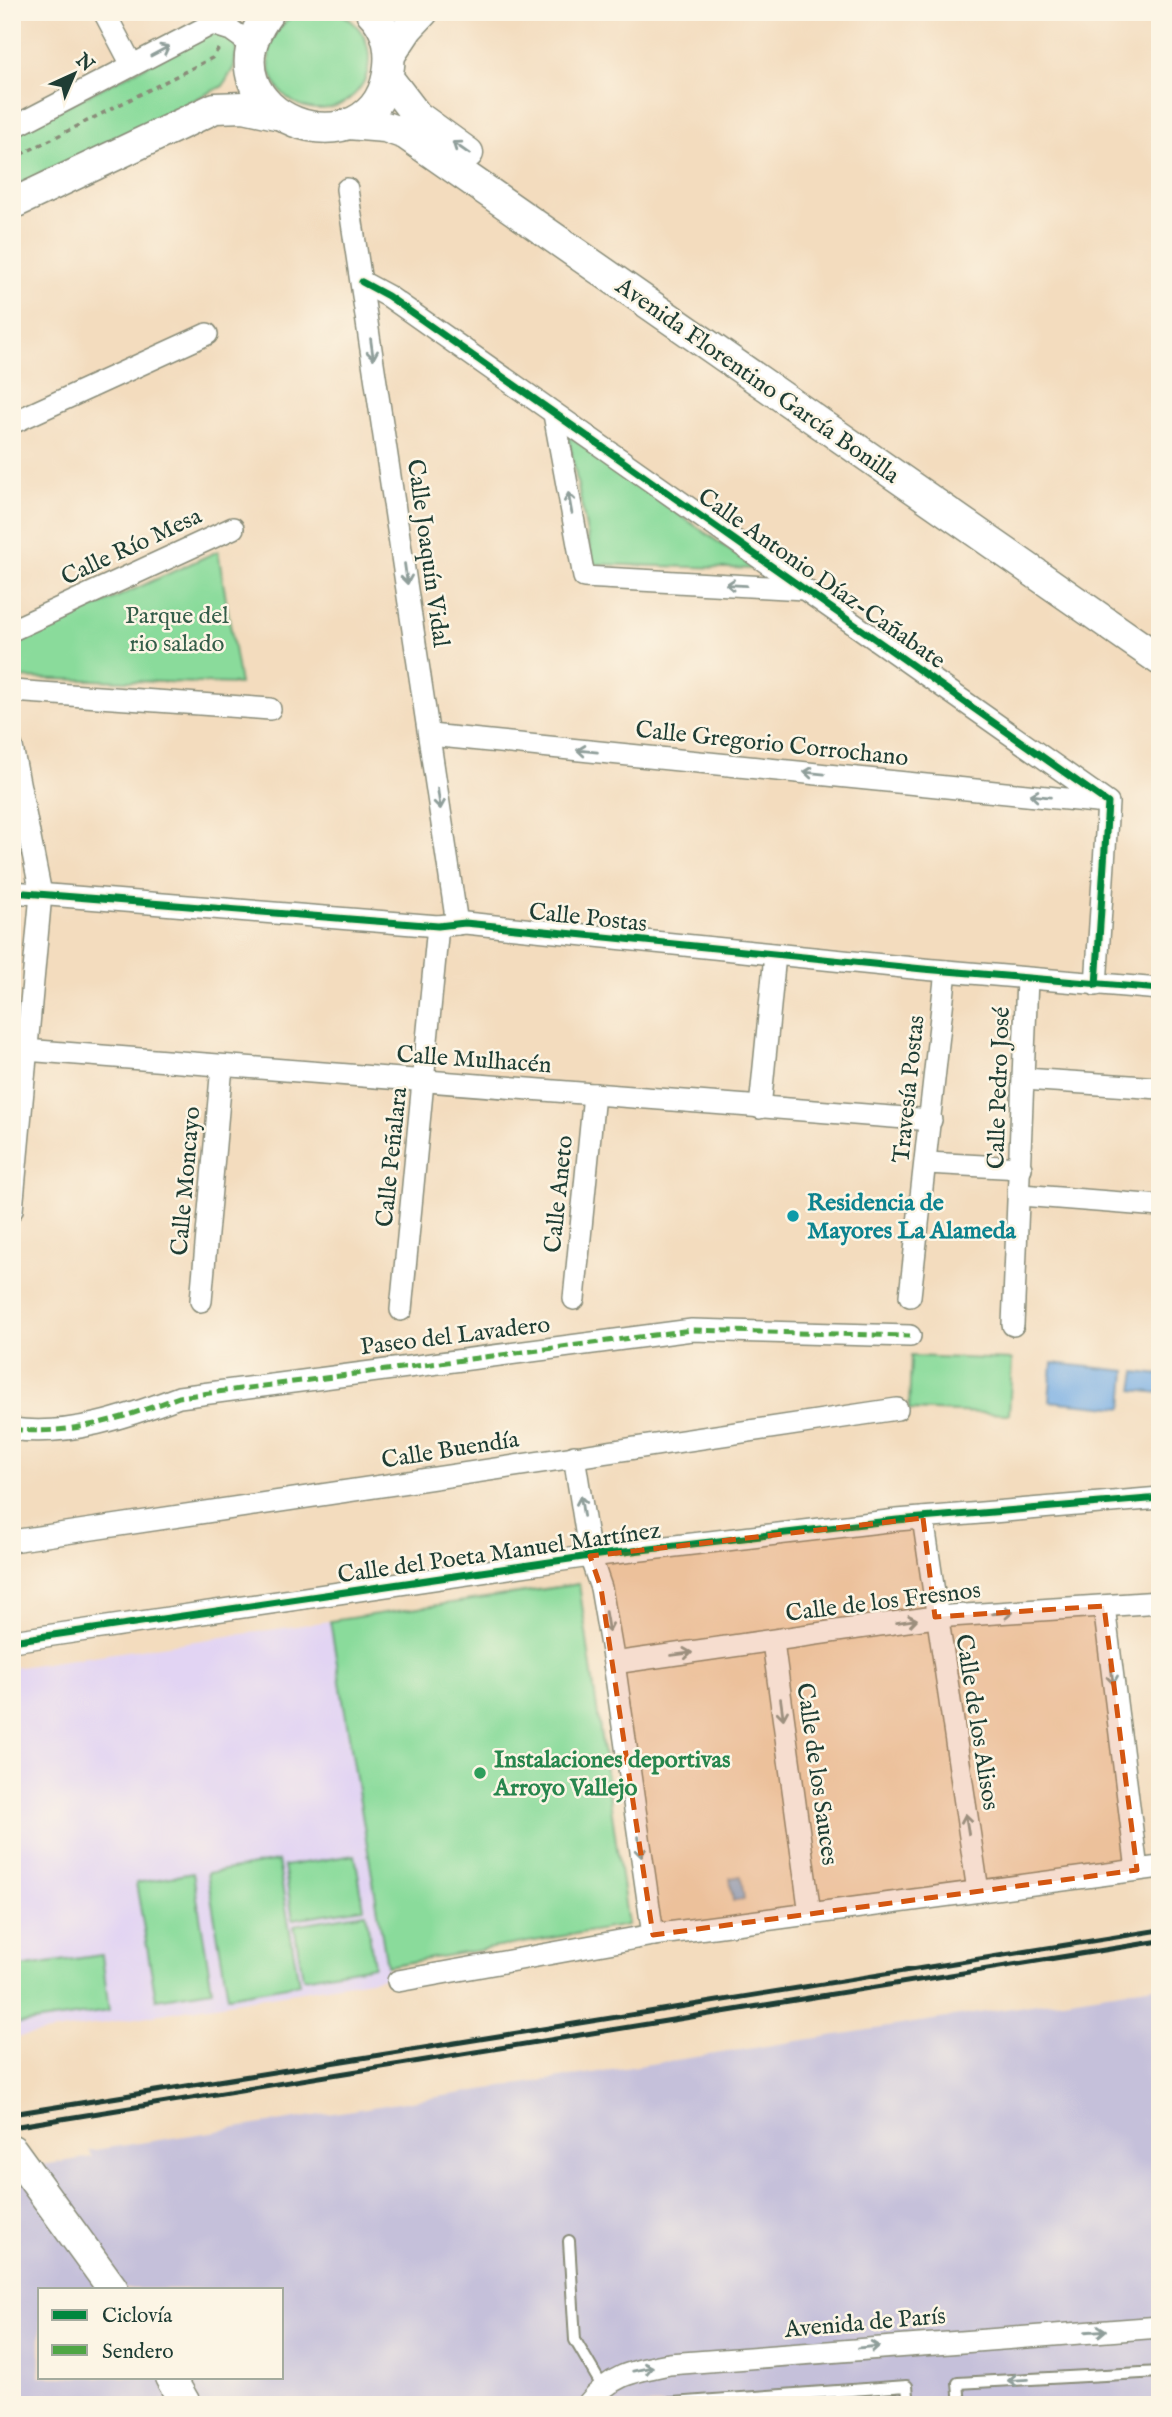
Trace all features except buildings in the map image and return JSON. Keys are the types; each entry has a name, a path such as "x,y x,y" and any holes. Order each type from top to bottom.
{"street":[{"path":"104,12 132,65"},
{"name":"Avenida Florentino García Bonilla","path":"372,12 386,35 389,66 417,116 1160,636"},
{"path":"348,124 365,113 379,98 389,66 408,28 423,12"},
{"path":"12,128 212,24 254,31"},
{"path":"12,204 215,108 254,31"},
{"path":"254,31 259,91 276,114"},
{"name":"Avenida Florentino García Bonilla","path":"215,108 244,107 276,114 311,129 329,129 348,124 385,127 405,134 1160,660"},
{"name":"Calle Joaquín Vidal","path":"347,189 430,735 448,925"},
{"name":"Calle Antonio Díaz-Cañabate","path":"362,282 388,296 1108,803"},
{"path":"12,423 207,334"},
{"name":"Calle Antonio Díaz-Cañabate","path":"554,414 584,577 804,589"},
{"name":"Calle Río Mesa","path":"12,630 233,528"},
{"path":"12,691 270,709"},
{"name":"Calle Gregorio Corrochano","path":"430,735 1108,803"},
{"path":"12,747 41,894 19,1050 12,1210"},
{"path":"1096,985 1108,803"},
{"name":"Calle Postas","path":"12,892 448,925 1160,989"},
{"name":"Calle Peñalara","path":"401,1310 425,1082 448,925"},
{"path":"760,1108 775,955"},
{"name":"Travesía Postas","path":"910,1296 927,1163 946,971"},
{"name":"Calle Pedro José","path":"1013,1325 1021,1195 1027,979"},
{"name":"Calle Mulhacén","path":"19,1050 931,1120"},
{"name":"Calle Moncayo","path":"201,1301 222,1066"},
{"path":"1024,1079 1160,1088"},
{"name":"Calle Aneto","path":"574,1300 594,1094"},
{"path":"927,1163 1021,1168"},
{"path":"1021,1195 1160,1206"},
{"name":"Paseo del Lavadero","path":"12,1429 43,1433 125,1417 179,1397 692,1330 910,1336"},
{"name":"Calle Buendía","path":"12,1541 203,1515 575,1456 897,1409"},
{"path":"575,1456 590,1556 601,1588 614,1663 653,1935"},
{"name":"Calle del Poeta Manuel Martínez","path":"12,1642 590,1556 923,1518 1160,1498"},
{"name":"Calle de los Alisos","path":"923,1518 935,1617 978,1891"},
{"name":"Calle de los Fresnos","path":"614,1663 935,1617 1160,1602"},
{"path":"1104,1606 1137,1870"},
{"name":"Calle de los Sauces","path":"773,1642 810,1914"},
{"path":"398,1981 653,1935 1160,1867"},
{"path":"12,2150 112,2288"},
{"name":"Avenida de París","path":"587,2405 602,2386 631,2372 669,2364 1160,2327"},
{"path":"171,2378 186,2405"}],"lane":[{"path":"569,2241 575,2340 602,2386"},
{"path":"960,2405 958,2383 1160,2372"},
{"path":"645,2405 907,2386 909,2405"}],"path":[{"path":"12,159 212,58 254,31"}],"highlighted area":[{"path":"923,1518 935,1617 1104,1606 1137,1870 653,1935 601,1588 590,1556"}],"shaded area":[{"path":"330,1621 388,1977 12,2038 12,1668"},
{"path":"1160,1985 1160,2405 12,2405 12,2170 92,2157 88,2151"}],"green space":[{"path":"319,9 347,17 361,31 369,59 361,87 347,101 319,109 291,101 277,87 269,59 277,31 291,17"},
{"path":"223,27 239,34 234,67 223,86 12,188 12,133"},
{"path":"568,435 756,569 593,564"},
{"name":"Parque del rio salado","path":"218,551 240,684 15,678 12,645"},
{"path":"911,1356 1012,1360 1009,1414 909,1410"},
{"name":"Instalaciones deportivas Arroyo Vallejo","path":"579,1584 628,1925 387,1966 330,1621"},
{"path":"355,1855 364,1908 293,1919 284,1866"},
{"path":"278,1861 299,1984 228,1996 207,1873"},
{"path":"193,1873 212,1990 156,1999 136,1883"},
{"path":"366,1913 374,1966 303,1978 294,1925"},
{"path":"102,1955 109,2011 12,2025 12,1968"}],"water":[{"path":"1052,1363 1126,1371 1123,1408 1049,1401"},
{"path":"1136,1372 1160,1375 1160,1393 1133,1390"},
{"path":"741,1876 744,1899 733,1901 730,1878"}],"railway":[{"path":"12,2114 1160,1930"},
{"path":"12,2127 1160,1941"}],"marked path":[{"path":"12,1429 33,1431 76,1428 139,1412 179,1397 692,1330 910,1336"}],"cycle path":[{"path":"362,282 388,296 1108,803 1096,985"},
{"path":"12,892 438,926 465,923 923,969 1160,989"},
{"path":"12,1641 590,1556 897,1520 1160,1498"}],"place":[{"name":"Residencia de Mayores La Alameda","path":"793,1216"},
{"name":"Instalaciones deportivas Arroyo Vallejo","path":"480,1773"}]}
